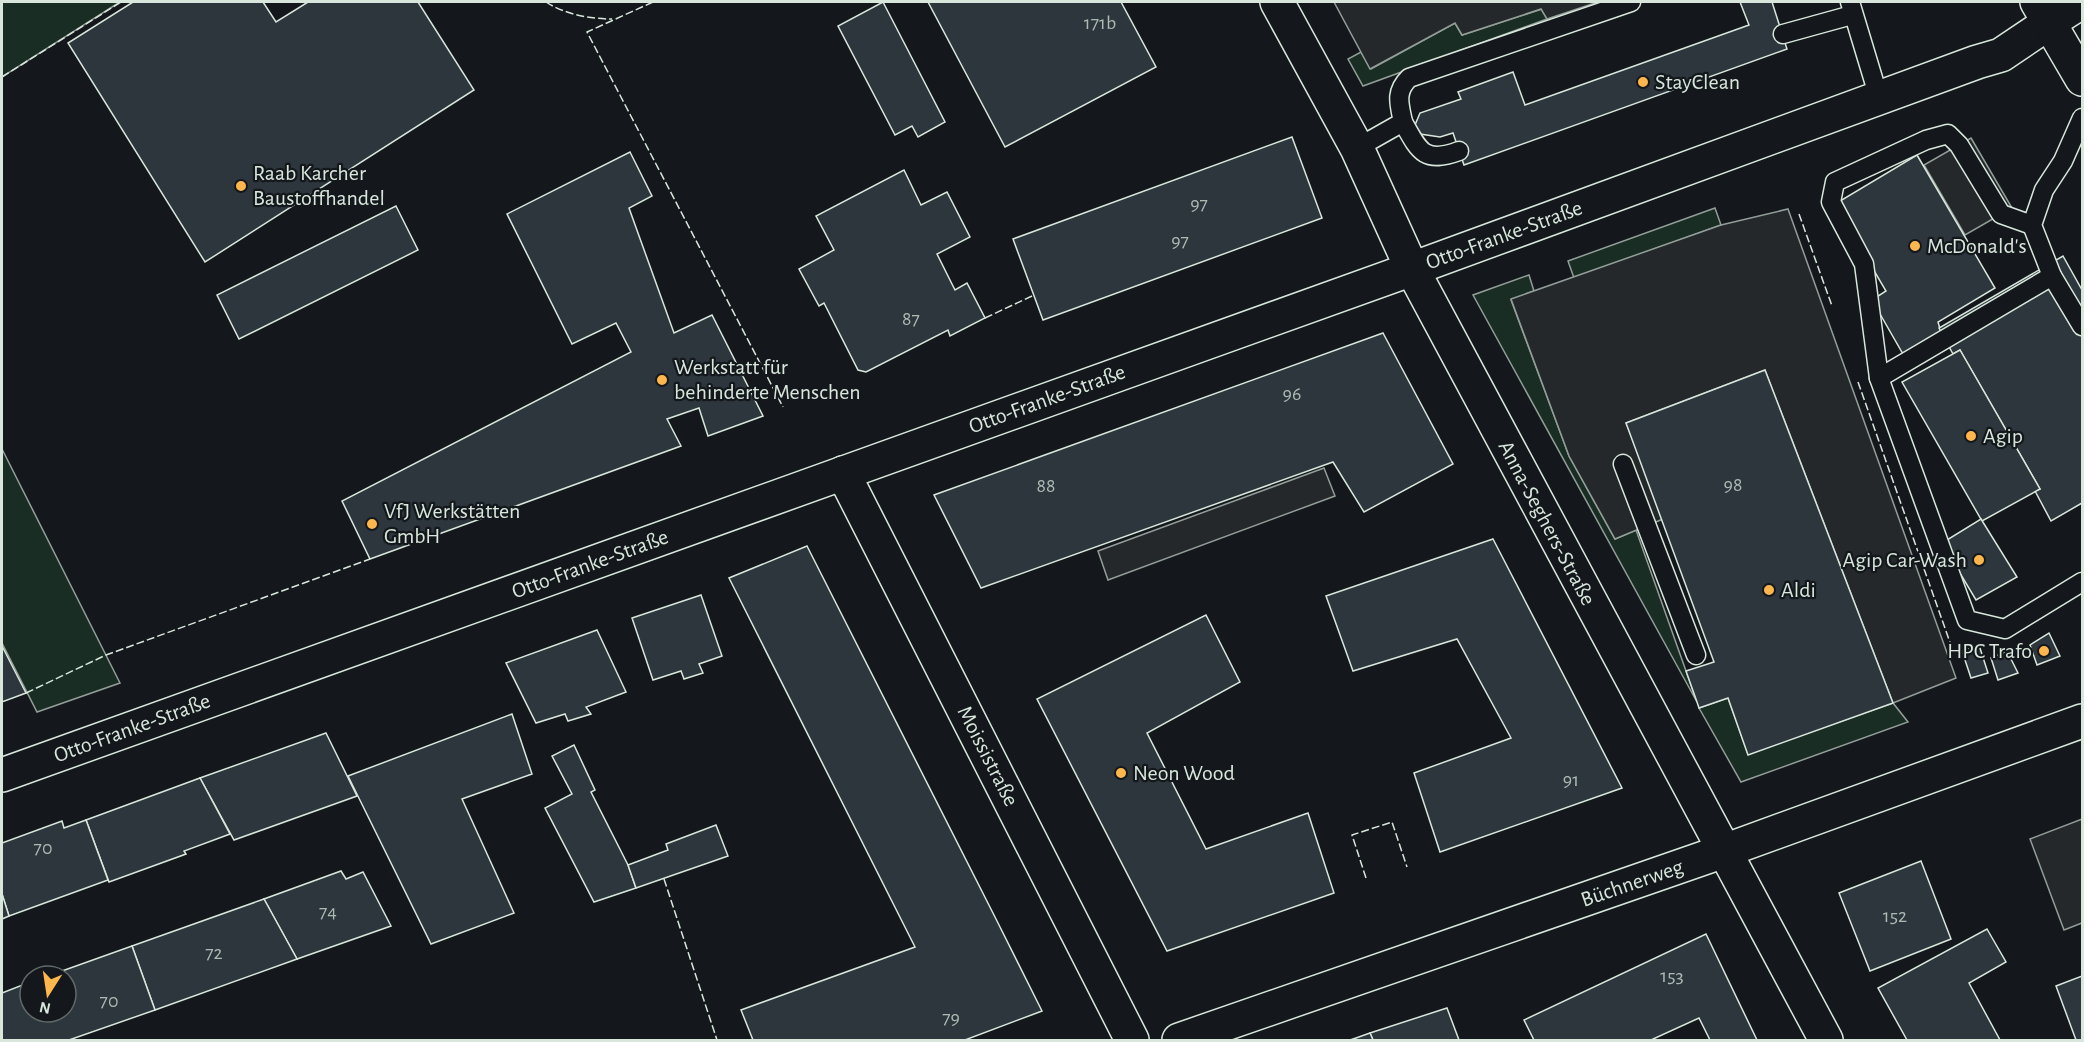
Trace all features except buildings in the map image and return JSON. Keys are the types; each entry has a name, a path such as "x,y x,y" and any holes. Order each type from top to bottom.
{"street":[{"name":"Anna-Seghers-Straße","path":"1277,2 1357,148 1412,269 1826,1041"},
{"name":"Otto-Franke-Straße","path":"2,775 2001,55 2044,12 2081,2"},
{"path":"2044,12 2082,79"},
{"name":"Moissistraße","path":"843,472 1132,1041"},
{"name":"Büchnerweg","path":"1179,1041 1724,850 2082,721"}],"lane":[{"path":"1459,151 1441,158 1427,155 1417,147 1403,122 1398,99 1400,87 1409,78 1631,2"},
{"path":"1783,34 1851,8 1879,98"},
{"path":"2082,118 2063,161 2044,189 2032,225 2052,276 2082,326"},
{"path":"1357,148 1403,122"},
{"path":"2032,225 2001,214 1959,145 1948,134 1926,140 1835,182 1831,202 1864,264 1879,378 1967,620 2005,628 2082,582"},
{"path":"1879,378 2052,276"},
{"path":"1623,464 1696,655"}],"green space":[{"path":"2,2 120,2 2,77"},
{"path":"1542,9 1547,19 1363,86 1348,59 1361,52 1371,69 1455,23 1462,35"},
{"path":"1715,208 1721,225 1574,278 1568,261"},
{"path":"1529,275 1534,291 1511,300 1569,456 1615,539 1636,530 1697,702 1473,295"},
{"path":"2,449 120,683 37,712 2,643"},
{"path":"1728,698 1748,754 1893,703 1908,722 1741,782 1699,708"}],"shaded area":[{"path":"1334,2 1598,2 1547,19 1541,9 1462,35 1455,23 1370,69"},
{"path":"1971,138 2012,208 1965,235 1924,165"},
{"path":"1788,209 1956,678 1893,703 1765,370 1626,423 1663,519 1615,539 1569,456 1511,299 1721,225"},
{"path":"1324,468 1335,496 1108,580 1098,551"},
{"path":"2082,819 2082,923 2064,930 2030,839"}],"fence":[{"path":"2,77 121,2"},
{"path":"546,2 578,15 612,19"},
{"path":"653,2 587,32 783,407"},
{"path":"1799,214 1832,306"},
{"path":"985,318 1032,296"},
{"path":"1858,382 1952,648 1962,651"},
{"path":"26,693 106,655 370,559"},
{"path":"1366,878 1352,835 1392,822 1407,867"},
{"path":"664,879 717,1040"}],"place":[{"name":"StayClean","path":"1643,82"},
{"name":"Raab Karcher Baustoffhandel","path":"241,186"},
{"name":"McDonald's","path":"1915,246"},
{"name":"Werkstatt für behinderte Menschen","path":"662,380"},
{"name":"Agip","path":"1971,436"},
{"name":"VfJ Werkstätten GmbH","path":"372,524"},
{"name":"Agip Car-Wash","path":"1979,560"},
{"name":"Aldi","path":"1769,590"},
{"name":"HPC Trafo","path":"2044,651"},
{"name":"Neon Wood","path":"1121,773"}]}
